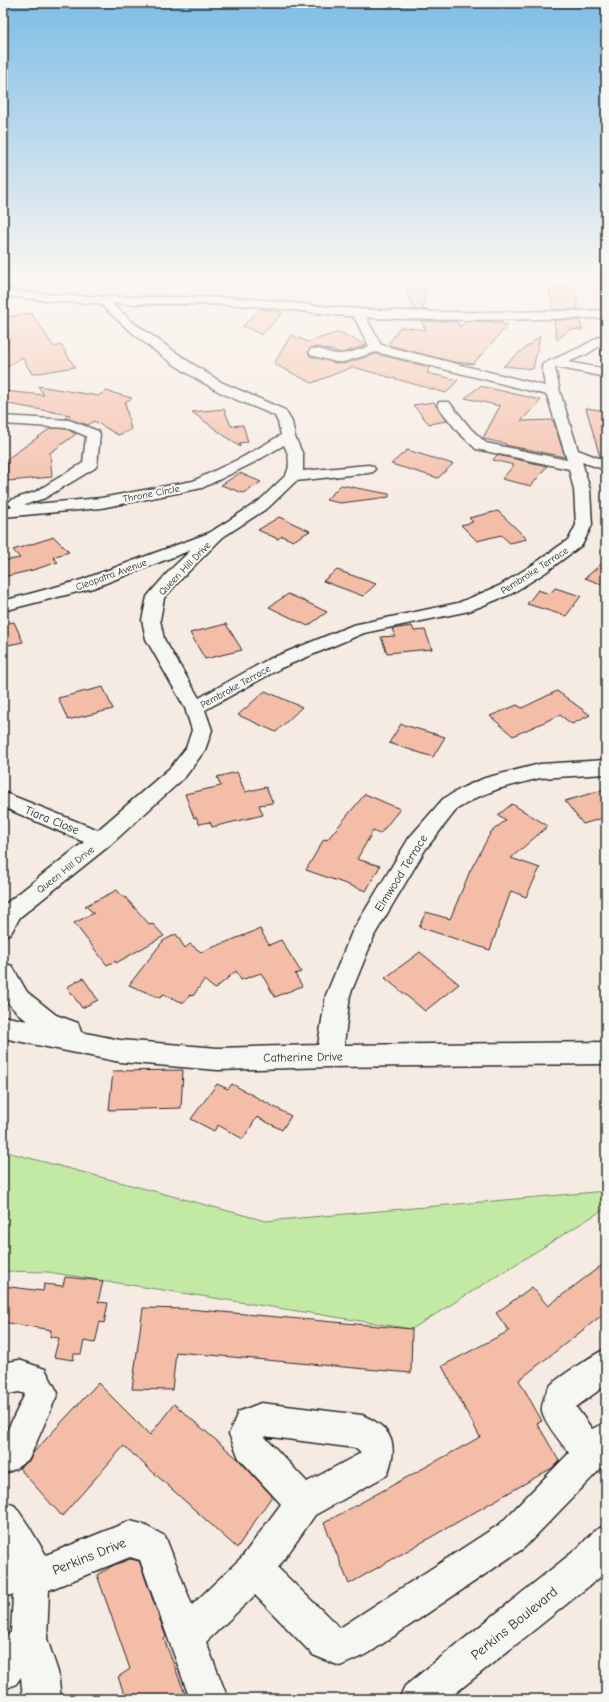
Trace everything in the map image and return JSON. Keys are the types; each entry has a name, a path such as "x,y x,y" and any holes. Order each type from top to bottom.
{"street":[{"path":"171,355 216,385 280,413 285,422 288,437 296,455 296,470 292,477"},
{"path":"327,355 343,358 351,355"},
{"path":"406,355 553,392"},
{"path":"554,363 573,355"},
{"path":"554,363 606,373"},
{"name":"Pembroke Terrace","path":"195,708 274,664 359,629 463,608 505,590 540,568 576,542 584,524 582,490 575,460 553,392 548,367 554,363"},
{"path":"444,405 449,409 472,439 481,446 606,466"},
{"path":"3,420 69,424 93,434 90,465 40,495 3,508"},
{"name":"Throne Circle","path":"3,512 101,503 197,484 248,460 288,437"},
{"path":"292,477 368,469"},
{"name":"Queen Hill Drive","path":"3,927 12,911 101,840 178,772 195,750 202,730 195,708 155,639 151,620 156,598 176,574 217,534 264,504 292,477"},
{"name":"Cleopatra Avenue","path":"3,606 88,584 217,534"},
{"name":"Elmwood Terrace","path":"329,1056 338,995 364,932 417,844 450,804 471,792 492,783 540,771 606,766"},
{"name":"Tiara Close","path":"3,799 101,840"},
{"path":"3,973 18,999 47,1023 120,1051"},
{"name":"Catherine Drive","path":"3,1027 120,1051 218,1059 329,1056 606,1053"},
{"path":"255,1570 326,1642 340,1647 356,1640 512,1536 599,1447 558,1410 558,1404 561,1398 606,1365"},
{"path":"3,1379 19,1376 34,1380 42,1393 17,1447 3,1457"},
{"path":"186,1636 255,1570 303,1503"},
{"path":"3,1518 16,1537 37,1575 3,1578"},
{"name":"Perkins Drive","path":"42,1699 39,1672 29,1639 31,1588 37,1575 51,1572 130,1539 142,1542 153,1548 209,1699"},
{"name":"Perkins Boulevard","path":"418,1699 591,1561 606,1543"},
{"path":"3,1671 7,1664 29,1639"}],"green space":[{"path":"3,1151 266,1221 606,1191 606,1208 412,1329 48,1272 3,1271"}],"building":[{"path":"6,355 68,355 75,367 32,374 22,357 4,369"},
{"path":"279,355 310,355 343,364 371,355 382,355 429,367 427,373 458,380 446,393 353,367 312,383 274,364"},
{"path":"428,355 481,355 473,364 454,362"},
{"path":"516,355 536,355 533,369 503,366"},
{"path":"38,386 98,396 106,391 132,398 125,402 131,430 118,435 94,421 88,425 65,418 70,415 3,403 3,391 44,395"},
{"path":"480,386 541,400 521,421 553,420 565,457 505,445 506,444 484,439 483,438 500,406 465,398"},
{"path":"434,402 447,421 429,424 413,405"},
{"path":"586,408 606,411 606,459 600,457"},
{"path":"224,409 231,426 243,425 248,442 239,443 240,447 192,412"},
{"path":"51,428 67,429 76,434 50,453 52,477 8,481 7,459"},
{"path":"407,450 453,464 438,478 391,464"},
{"path":"497,455 547,466 531,486 502,479 514,465 493,460"},
{"path":"240,473 261,482 243,493 221,485"},
{"path":"341,485 389,494 389,497 340,503 326,500"},
{"path":"498,511 527,539 510,543 501,535 477,541 461,525 473,522 469,518"},
{"path":"279,517 310,531 293,541 282,536 278,539 258,530"},
{"path":"54,537 69,552 53,557 58,562 3,577 3,561 20,558 13,550"},
{"path":"606,560 606,586 585,578"},
{"path":"337,570 376,584 363,596 323,581"},
{"path":"555,588 581,596 566,616 527,604 538,590 550,594"},
{"path":"288,594 327,612 308,626 269,607"},
{"path":"14,622 23,642 3,646 3,624"},
{"path":"226,624 242,650 205,659 190,633"},
{"path":"412,626 414,631 425,630 432,649 387,653 381,637 395,636 392,629"},
{"path":"103,687 113,709 68,720 58,698"},
{"path":"265,691 302,707 276,732 238,715"},
{"path":"557,691 590,715 572,724 560,715 513,736 490,716 517,705 522,708"},
{"path":"401,724 445,737 433,757 389,743"},
{"path":"237,772 245,792 266,787 273,803 259,805 263,815 212,827 210,822 199,824 196,817 194,818 185,794 221,786 217,777"},
{"path":"606,789 606,817 583,824 565,801"},
{"path":"365,794 400,809 380,834 373,831 357,859 380,866 366,891 306,870 324,839 327,840"},
{"path":"512,804 548,826 511,858 540,868 526,897 511,891 490,950 419,927 426,912 450,919 470,871 491,832 506,820 498,815"},
{"path":"117,890 150,925 153,924 164,936 116,963 115,961 107,965 74,923 94,913 85,906"},
{"path":"260,929 269,945 281,940 301,972 295,974 302,986 275,997 261,973 241,980 236,971 215,989 204,980 193,996 190,995 184,1003 163,994 160,998 129,985 163,941 176,934 185,948 190,944 201,952"},
{"path":"420,952 459,984 425,1011 385,978"},
{"path":"83,978 98,1000 82,1008 67,987"},
{"path":"183,1070 181,1108 109,1110 113,1071"},
{"path":"217,1084 228,1089 232,1084 291,1116 282,1130 257,1117 243,1139 218,1125 214,1131 191,1119"},
{"path":"606,1262 606,1312 519,1380 542,1421 537,1423 559,1461 552,1468 349,1584 324,1523 480,1437 442,1366 509,1331 496,1313 532,1287 548,1306"},
{"path":"65,1277 103,1281 98,1302 108,1303 104,1323 100,1322 95,1343 84,1341 81,1354 74,1354 73,1360 54,1357 59,1338 50,1337 51,1330 3,1322 3,1286 43,1291 44,1284 63,1286"},
{"path":"143,1308 188,1309 412,1329 411,1373 176,1352 172,1390 132,1389"},
{"path":"98,1383 150,1435 174,1404 238,1459 272,1496 237,1548 124,1446 62,1516 19,1468 30,1460 33,1453"},
{"path":"130,1559 139,1561 166,1637 164,1639 187,1699 126,1699 118,1677 130,1669 97,1575 114,1565"}]}
